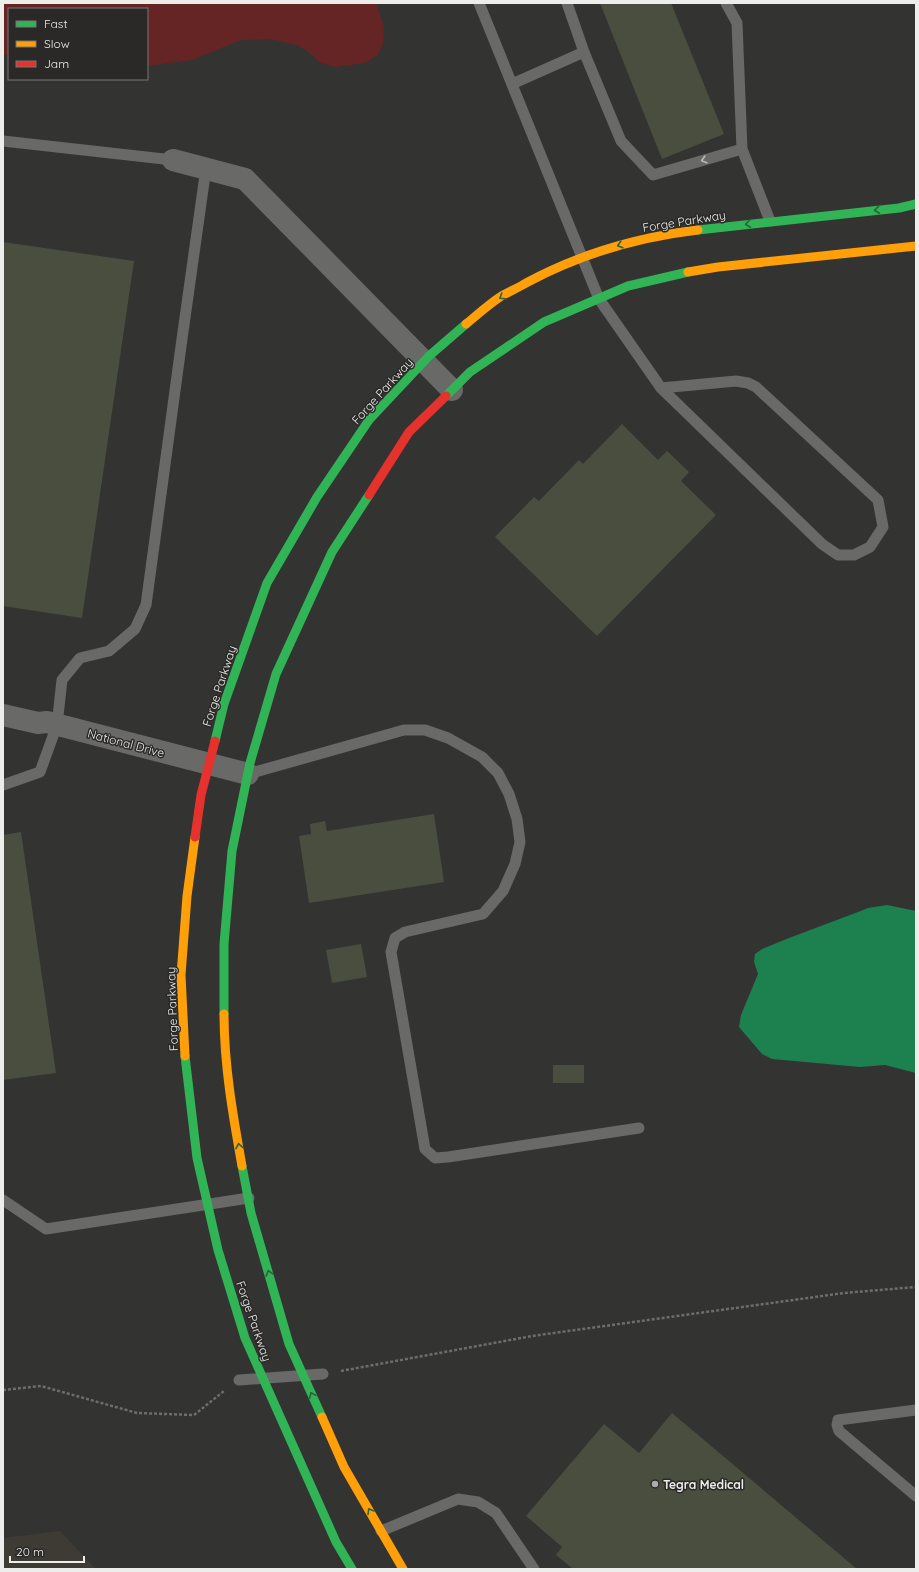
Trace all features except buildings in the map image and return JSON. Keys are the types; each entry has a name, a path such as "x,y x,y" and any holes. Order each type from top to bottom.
{"street":[{"path":"173,160 245,178 452,390"},
{"name":"Forge Parkway","path":"352,1569 336,1542 245,1338 218,1250 197,1158 186,1069 181,975 188,888 201,795 224,704 266,583 317,497 369,420 424,361 463,326 500,297 541,275 582,257 628,243 673,232 899,208 916,204"},
{"path":"404,1569 344,1467 289,1344 251,1212 234,1122 224,1034 224,944 232,851 248,774 276,674 332,552 410,432 470,372 544,322 628,286 671,275 718,267 916,246"},
{"name":"National Drive","path":"3,715 38,723 47,722 248,774"}],"lane":[{"path":"479,3 599,299 661,388 822,544 838,555 854,555 870,547 883,527 878,500 756,387 748,383 736,381 661,388"},
{"path":"567,3 584,52 621,141 653,175 742,150"},
{"path":"726,3 737,23 742,150 770,221"},
{"path":"512,84 584,52"},
{"path":"3,141 173,160"},
{"path":"3,785 40,772 57,725 62,680 80,658 109,651 135,629 146,605 180,346 206,168"},
{"path":"248,774 404,730 425,730 448,738 482,757 498,773 509,794 517,819 520,842 516,864 503,891 483,914 405,932 395,938 391,952 425,1149 435,1158 448,1157 640,1128"},
{"path":"3,1200 46,1229 249,1198"},
{"path":"239,1380 323,1374"},
{"path":"916,1410 838,1420 837,1425 839,1431 916,1496"},
{"path":"381,1531 458,1499 478,1502 496,1513 534,1569"}],"path":[{"path":"323,1374 532,1336 844,1293 916,1287"},
{"path":"3,1390 41,1386 137,1413 194,1415 239,1380"}],"shaded area":[{"path":"3,3 376,3 384,27 383,44 378,55 365,63 336,67 321,63 297,45 270,39 241,40 192,60 148,66 148,8 8,8 8,55 3,55"},
{"path":"887,905 916,911 916,1073 885,1065 860,1067 772,1059 762,1054 739,1027 741,1015 758,974 754,962 755,954 762,949 789,938 868,908"},
{"path":"60,1531 96,1569 3,1569 3,1538"}],"traffic: fast":[{"path":"698,230 899,208 916,204"},
{"path":"446,396 470,372 544,322 628,286 688,272"},
{"path":"215,741 224,704 267,583 317,497 369,420 429,356 466,324"},
{"path":"224,1014 224,944 232,851 250,763 276,674 332,552 369,495"},
{"path":"185,1056 197,1158 218,1250 245,1338 336,1542 352,1569"},
{"path":"242,1166 251,1213 289,1344 322,1417"}],"traffic: slow":[{"path":"466,324 500,297 567,263 631,242 698,230"},
{"path":"688,272 718,267 916,246"},
{"path":"185,1056 181,975 187,896 195,837"},
{"path":"224,1014 227,1071 242,1166"},
{"path":"322,1417 344,1467 403,1569"}],"traffic: jam":[{"path":"369,495 409,432 446,396"},
{"path":"195,837 201,795 215,741"}],"place":[{"name":"Tegra Medical","path":"655,1484"}]}
